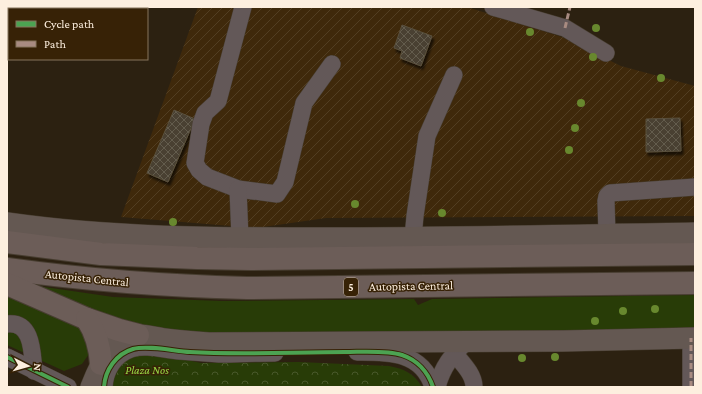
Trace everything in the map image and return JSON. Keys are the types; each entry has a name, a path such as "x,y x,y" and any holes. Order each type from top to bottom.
{"highway":[{"path":"7,242 101,254 197,258 274,259 695,254"},
{"name":"Autopista Central","path":"7,268 53,275 104,280 202,287 247,288 695,283"},
{"path":"7,284 87,319 138,335"},
{"path":"87,319 92,326 98,342 100,353 99,379"}],"main road":[{"path":"7,223 116,235 157,237 413,238 695,232"},
{"path":"99,379 108,353 116,344 126,338 138,335 187,342 461,347 563,341 693,338"},
{"path":"166,340 206,353"}],"street":[{"path":"243,7 218,101 205,113 201,124 195,163 199,170 207,177 238,189 277,194 285,182 304,103 332,64"},
{"path":"493,7 565,28 606,52"},
{"path":"413,238 427,136 454,75"},
{"path":"607,234 606,201 607,196 610,193 695,187"},
{"path":"238,189 240,238"},
{"path":"7,324 19,326 26,332 30,341 34,371"},
{"path":"690,387 693,338"},
{"path":"99,379 106,374 113,362 124,352 139,347 147,347 220,354 334,352 395,354 409,358 420,366 433,387"},
{"path":"437,387 444,368 461,347"},
{"path":"461,347 466,367 474,381 474,387"},
{"path":"7,357 68,387"}],"shaded area":[{"path":"198,7 467,7 562,37 621,66 695,86 695,216 326,218 256,228 121,217"}],"green space":[{"path":"38,286 113,297 222,301 414,299 418,305 432,299 695,295 695,329 526,333 195,335 115,321"},
{"path":"7,289 84,325 91,351 82,364 64,371 7,345"},
{"name":"Plaza Nos","path":"145,351 201,363 299,362 389,366 408,372 416,378 422,387 113,387 112,384 118,363"}],"building":[{"path":"402,25 432,36 421,66 400,58 402,51 394,48"},
{"path":"174,110 195,119 168,182 147,173"},
{"path":"680,118 681,151 646,152 646,119"}],"marked path":[{"path":"565,28 570,7"},
{"path":"691,338 691,387"}],"cycle path":[{"path":"104,387 112,364 127,351 139,348 229,353 389,352 402,355 417,363 428,376 433,387"},
{"path":"7,357 68,387"}]}
